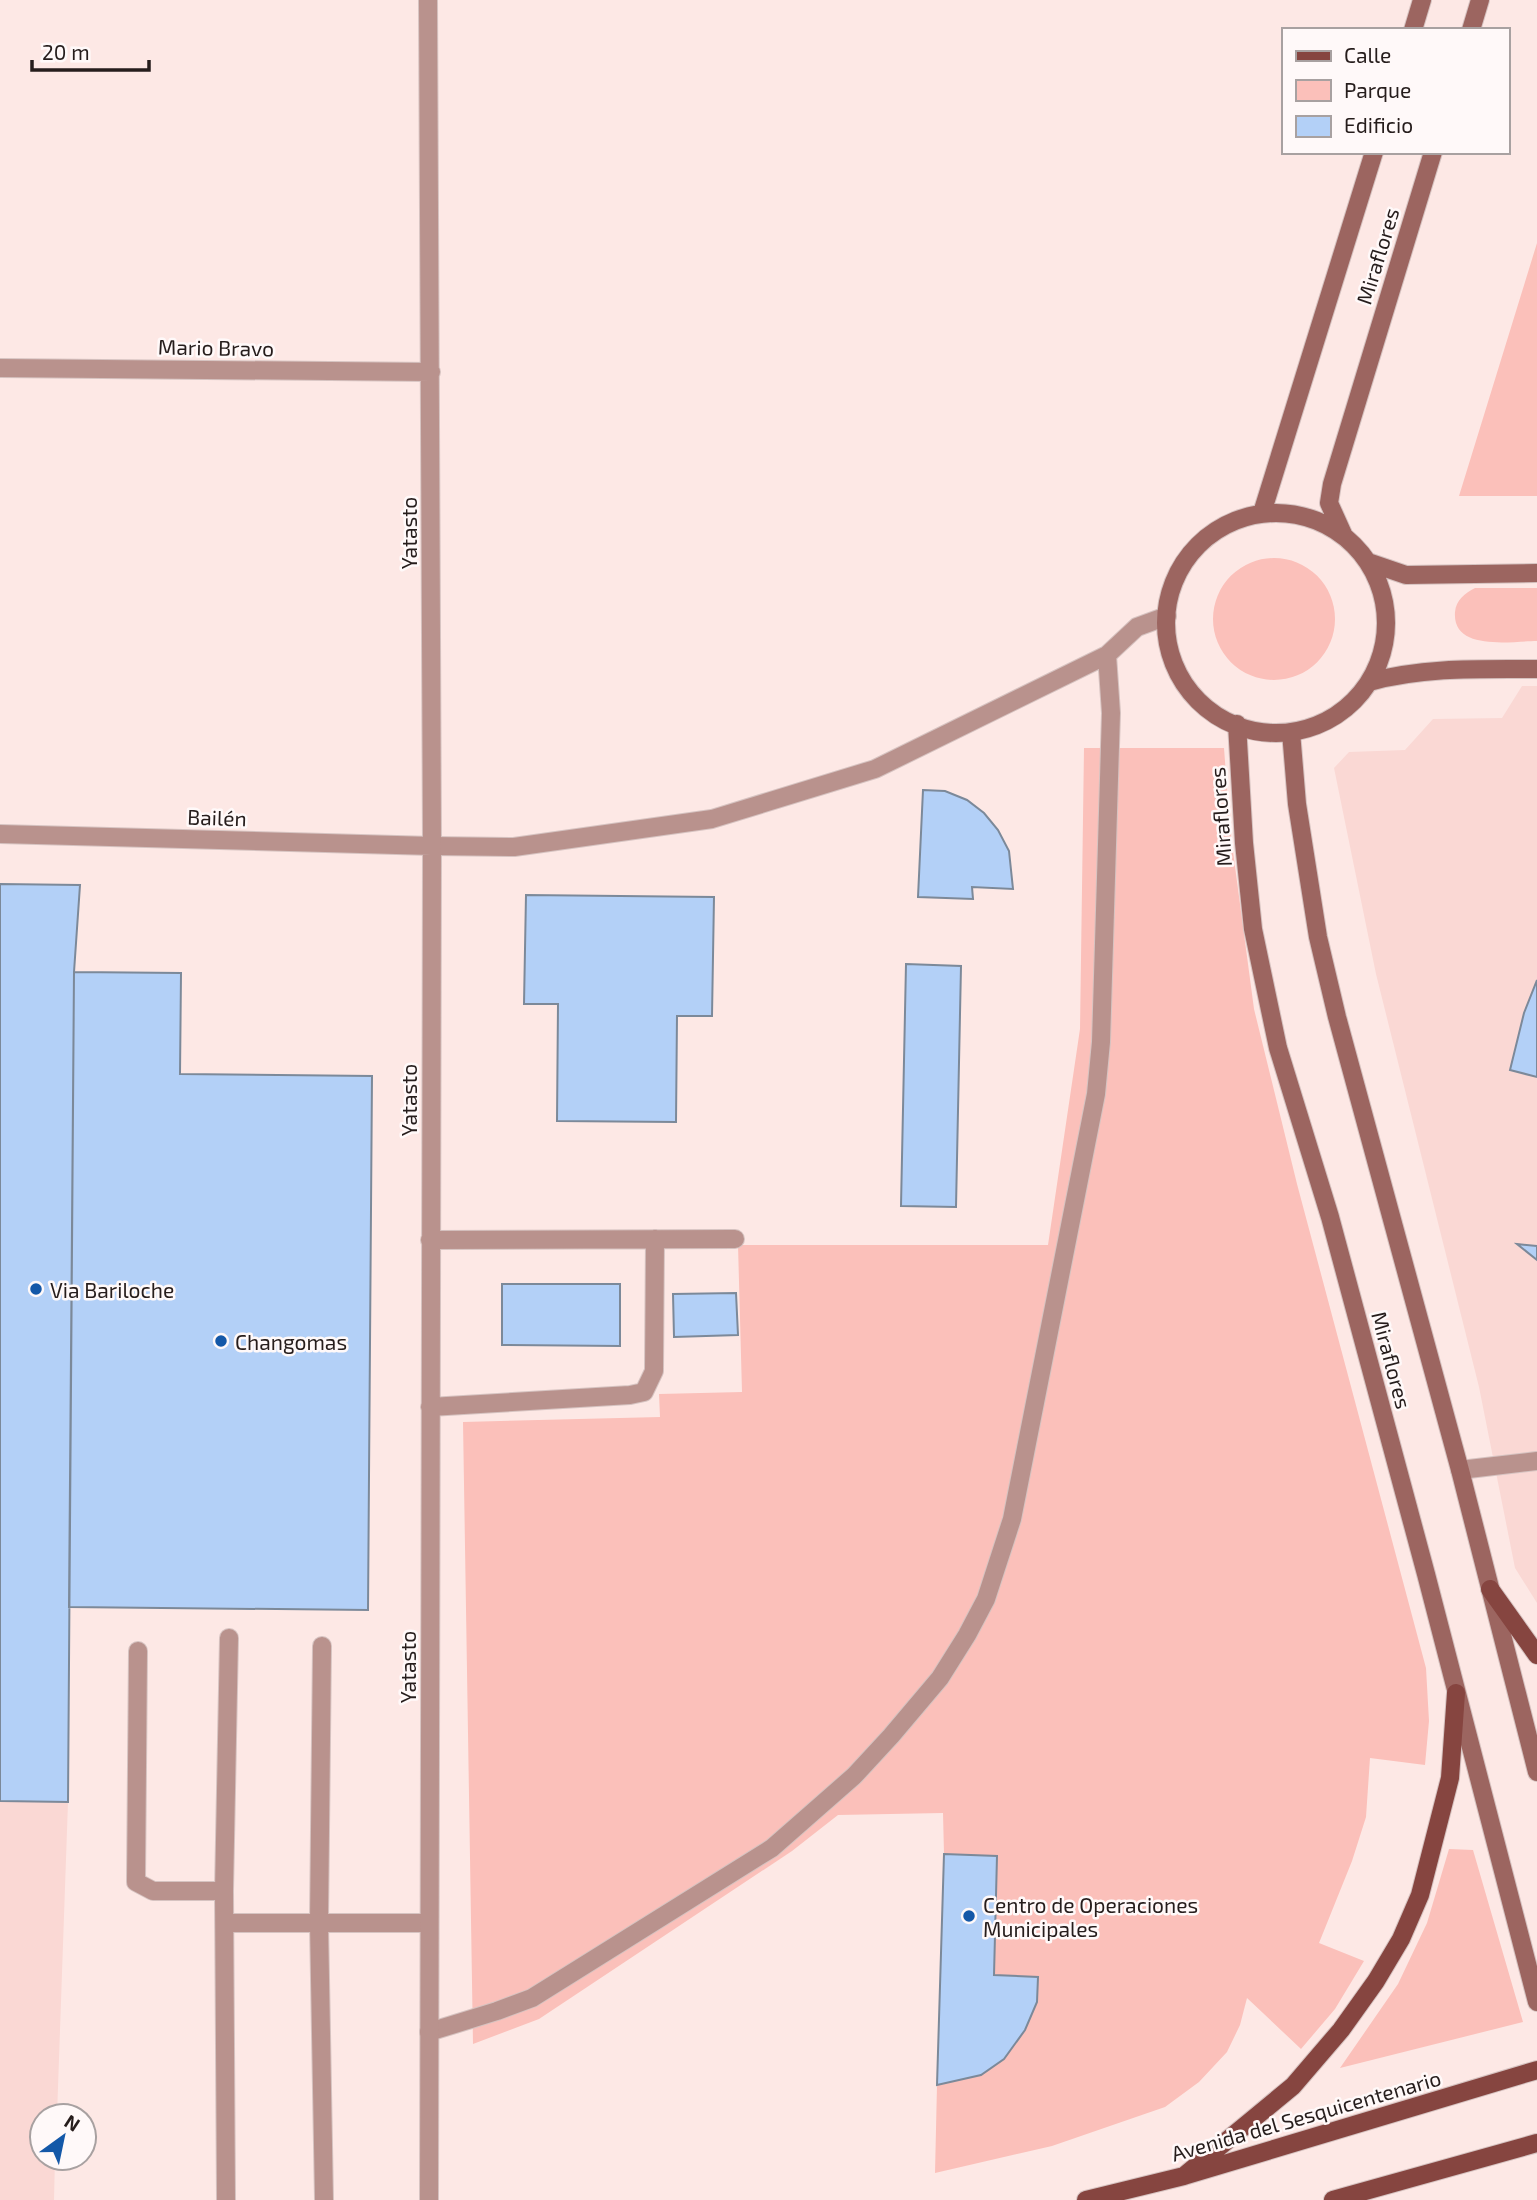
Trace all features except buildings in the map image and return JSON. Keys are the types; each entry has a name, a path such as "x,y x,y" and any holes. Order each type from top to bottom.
{"main road":[{"path":"1490,1589 1537,1655"},
{"path":"1184,2176 1293,2086 1341,2030 1376,1981 1401,1939 1420,1895 1450,1778 1456,1693"},
{"name":"Avenida del Sesquicentenario","path":"1086,2200 1184,2176 1537,2070"},
{"path":"1333,2200 1537,2143"}],"street":[{"name":"Yatasto","path":"428,0 432,846 429,2200"},
{"path":"1414,28 1422,0"},
{"path":"1472,28 1480,0"},
{"name":"Miraflores","path":"1262,513 1373,154"},
{"name":"Miraflores","path":"1343,534 1318,520 1290,513 1262,513 1234,520 1209,535 1189,555 1171,587 1165,624 1172,661 1191,693 1219,718 1254,731 1291,732 1327,721 1357,699 1382,661 1387,632 1383,596 1368,562 1343,534 1329,503 1332,484 1432,154"},
{"name":"Mario Bravo","path":"0,368 430,372"},
{"path":"1368,562 1406,575 1537,573"},
{"name":"Bailén","path":"0,834 514,846 712,819 876,769 1107,655 1137,627 1167,616"},
{"path":"429,2032 532,1998 772,1848 854,1776 891,1736 940,1678 986,1599 1012,1519 1096,1094 1101,1042 1111,713 1107,655"},
{"path":"1369,682 1403,673 1442,669 1537,669"},
{"name":"Miraflores","path":"1237,724 1244,843 1253,929 1278,1048 1330,1217 1537,2003"},
{"name":"Miraflores","path":"1291,732 1297,804 1318,937 1337,1017 1460,1470 1537,1772"},
{"path":"430,1406 631,1395 644,1392 654,1371 655,1239"},
{"path":"430,1240 734,1239"},
{"path":"1460,1470 1537,1461"},
{"path":"226,2200 224,1891 229,1638"},
{"path":"322,1646 319,1923 324,2200"},
{"path":"138,1651 136,1882 153,1891 224,1891"},
{"path":"225,1923 429,1923"}],"shaded area":[{"path":"1522,686 1537,686 1537,1603 1515,1568 1479,1387 1376,974 1334,768 1349,752 1405,750 1433,719 1502,718"},
{"name":"Via Bariloche","path":"0,884 80,885 74,972 68,1802 57,2102 28,2102 28,2172 55,2172 54,2200 0,2200"}],"green space":[{"path":"1537,243 1537,496 1459,496"},
{"path":"1274,558 1297,563 1317,576 1330,596 1335,619 1330,642 1317,662 1297,675 1274,680 1251,675 1231,662 1218,642 1213,619 1218,596 1231,576 1251,563"},
{"path":"1475,588 1537,588 1537,641 1485,642 1463,633 1457,625 1457,604"},
{"path":"1084,748 1224,748 1230,829 1254,1009 1297,1184 1426,1668 1429,1721 1425,1765 1370,1758 1366,1817 1352,1861 1319,1943 1364,1961 1335,2009 1301,2049 1247,1998 1240,2025 1227,2052 1199,2082 1165,2107 1052,2146 935,2173 937,2085 981,2075 1004,2059 1025,2030 1037,2002 1038,1978 994,1975 997,1856 944,1854 943,1813 838,1815 792,1851 539,2019 473,2044 463,1422 660,1417 659,1394 742,1392 738,1245 1048,1245 1080,1029"},
{"path":"1449,1849 1473,1850 1523,2022 1340,2068 1398,1984 1427,1923"}],"place":[{"name":"Via Bariloche","path":"36,1289"},
{"name":"Changomas","path":"221,1341"},
{"name":"Centro de Operaciones Municipales","path":"969,1916"}]}
